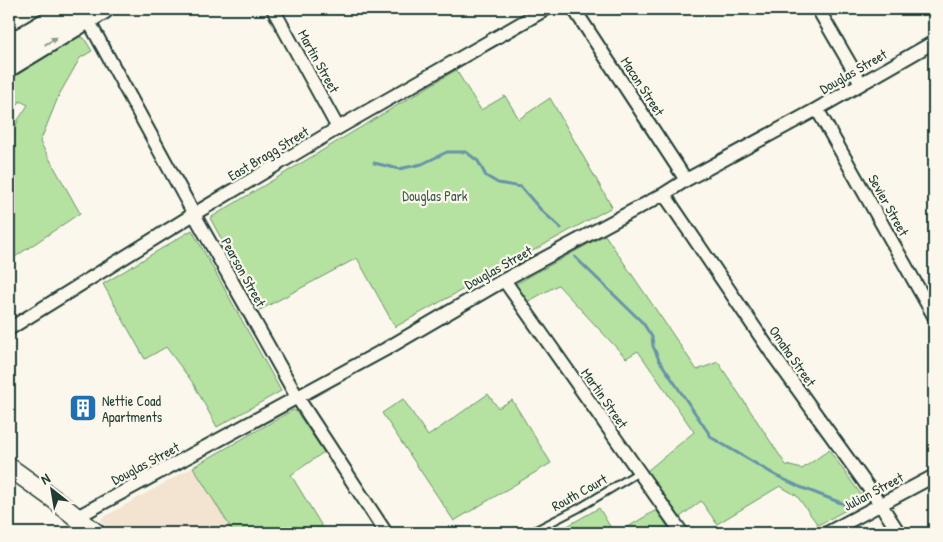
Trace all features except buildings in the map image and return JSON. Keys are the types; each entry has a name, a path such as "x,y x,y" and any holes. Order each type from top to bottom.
{"main road":[{"path":"9,45 87,12"},
{"path":"9,66 87,12"},
{"path":"9,467 96,533"}],"street":[{"name":"Martin Street","path":"273,9 338,128"},
{"name":"East Bragg Street","path":"9,329 194,214 338,128 546,9"},
{"name":"Macon Street","path":"574,9 686,180"},
{"path":"818,9 860,83"},
{"name":"Pearson Street","path":"87,12 194,214 297,397 386,533"},
{"name":"Douglas Street","path":"77,517 386,349 504,280 664,194 934,42"},
{"name":"Sevier Street","path":"817,109 934,316"},
{"name":"Omaha Street","path":"664,194 771,352 899,533"},
{"name":"Martin Street","path":"504,280 682,533"},
{"name":"Julian Street","path":"827,533 934,476"}],"lane":[{"name":"Routh Court","path":"530,533 579,508 639,472"}],"shaded area":[{"path":"193,467 234,533 112,533 101,521 102,518"}],"green space":[{"path":"79,37 84,38 92,51 80,58 59,95 40,142 80,213 9,261 9,147 18,120 28,105 20,101 9,119 9,80"},
{"name":"Douglas Park","path":"456,70 481,110 505,96 519,119 550,98 612,207 395,327 357,258 260,310 210,218"},
{"path":"192,230 281,391 217,427 193,383 166,347 145,359 103,284"},
{"path":"605,235 697,370 718,362 786,465 802,469 829,450 862,496 861,502 818,525 797,496 780,486 717,524 701,501 680,517 647,471 694,432 638,351 626,358 558,285 527,302 514,285"},
{"path":"488,394 498,408 512,400 551,463 454,521 382,413 403,399 428,436"},
{"path":"293,410 296,411 324,452 291,475 326,533 234,533 193,467"},
{"path":"599,508 614,533 555,533"},
{"path":"656,510 668,527 657,533 618,533"}],"waterway":[{"path":"374,163 399,169 422,164 447,152 466,152 478,161 486,176 498,183 521,187 541,210 561,228"},
{"path":"575,257 643,323 652,337 653,346 659,360 712,438 777,476 849,506"},
{"path":"915,530 922,533"}],"place":[{"name":"Nettie Coad Apartments","path":"83,408"}]}
